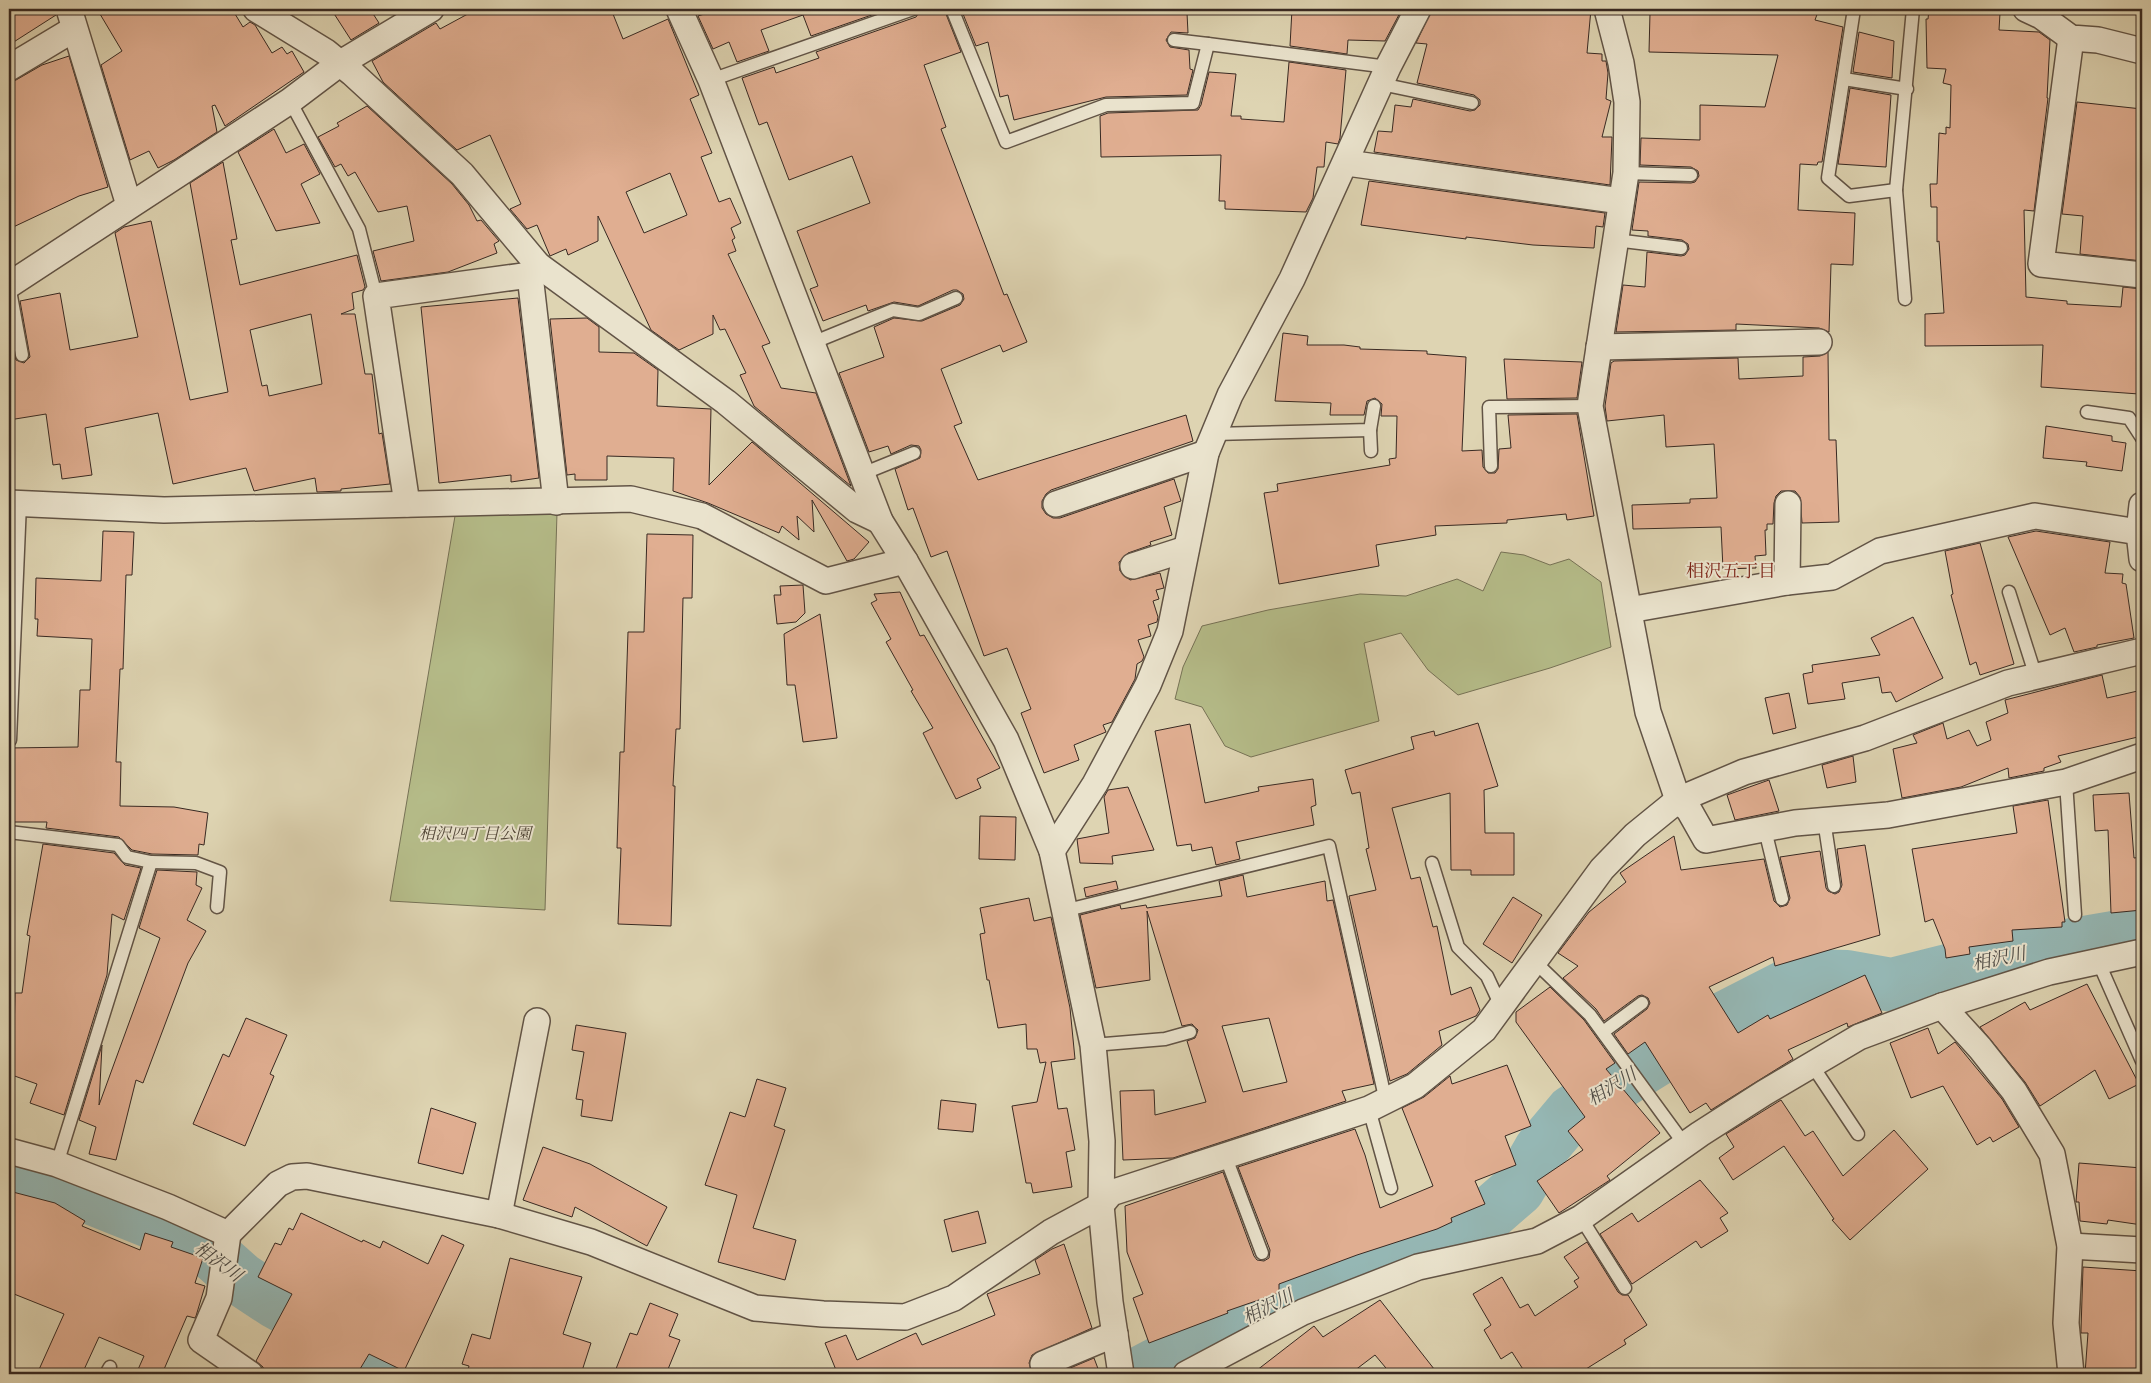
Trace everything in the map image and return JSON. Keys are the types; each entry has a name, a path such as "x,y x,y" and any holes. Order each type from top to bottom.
{"street":[{"path":"256,9 326,52 462,174 534,270 726,402 857,510 880,521"},
{"path":"9,285 290,101 339,64 431,9"},
{"path":"679,9 711,80 880,521 905,561 1006,740 1052,851 1063,911 1093,1045 1102,1141 1101,1205 1114,1334 1120,1373"},
{"path":"1052,851 1095,784 1148,686 1170,630 1210,444 1230,395 1292,279 1347,163 1384,75 1418,9"},
{"path":"1607,9 1621,63 1628,102 1626,173 1590,406 1648,712 1678,800 1689,810 1706,840 1795,823 1888,815 2066,782 2142,756"},
{"path":"2026,9 2041,16 2071,38 2098,40 2142,51"},
{"path":"9,68 71,19 129,206"},
{"path":"2071,38 2041,264 2142,276"},
{"path":"1347,163 1621,201"},
{"path":"407,504 376,296 534,270"},
{"path":"534,270 556,502"},
{"path":"1599,347 1819,342"},
{"path":"1056,504 1210,444"},
{"path":"14,503 164,510 631,499 702,516 826,581 905,561"},
{"path":"1787,582 1788,504"},
{"path":"2142,505 2139,532 2142,559"},
{"path":"1629,610 1787,582 1832,577 1880,551 2035,516 2139,532"},
{"path":"1133,566 1186,549"},
{"path":"250,1374 202,1340 219,1298 226,1242 278,1184 292,1177 307,1176 499,1215 591,1242 755,1308 823,1314 905,1317 954,1298 1051,1232 1101,1205 1111,1192 1377,1106 1414,1086 1444,1064 1484,1030 1602,869 1635,835 1678,800 1744,772 1865,738 2008,683 2142,651"},
{"path":"1186,1374 1303,1312 1418,1267 1536,1241 1581,1218 1685,1145 1764,1093 1859,1037 1942,1006 2049,972 2142,952"},
{"path":"1942,1006 1980,1048 2014,1091 2052,1154 2070,1246 2066,1323 2071,1374"},
{"path":"499,1215 536,1021"},
{"path":"9,1151 57,1164 168,1206 226,1242"},
{"path":"2070,1246 2142,1250"},
{"path":"1043,1364 1114,1334"}],"lane":[{"path":"711,80 913,9"},
{"path":"952,9 1006,142 1106,105 1193,103 1208,44"},
{"path":"1854,9 1828,178 1850,196 1896,190"},
{"path":"1905,300 1896,190 1913,9"},
{"path":"1174,40 1208,44 1384,75 1472,102"},
{"path":"1844,79 1907,88"},
{"path":"290,101 358,229 376,296"},
{"path":"1626,173 1691,175"},
{"path":"1615,240 1681,248"},
{"path":"9,285 22,355"},
{"path":"812,343 893,310 919,314 956,298"},
{"path":"1371,451 1370,430 1374,406"},
{"path":"1492,466 1489,407 1590,406"},
{"path":"2087,412 2129,418 2142,438"},
{"path":"1210,444 1370,430"},
{"path":"862,474 914,453"},
{"path":"10,740 14,503"},
{"path":"2008,592 2036,676"},
{"path":"2066,782 2075,916"},
{"path":"1824,820 1834,886"},
{"path":"1765,830 1782,899"},
{"path":"9,832 118,845 127,858 151,862 196,863 220,872 216,907"},
{"path":"1063,911 1329,846 1391,1188"},
{"path":"57,1164 151,862"},
{"path":"1432,863 1458,947 1486,976 1501,1006"},
{"path":"1534,961 1590,1015 1685,1145"},
{"path":"2098,961 2142,1061"},
{"path":"1603,1032 1642,1003"},
{"path":"1093,1045 1165,1039 1190,1032"},
{"path":"1812,1065 1858,1134"},
{"path":"1226,1155 1262,1253"},
{"path":"1581,1218 1625,1288"}],"green space":[{"name":"相沢四丁目公園","path":"557,513 545,910 390,901 455,516"},
{"path":"1501,552 1524,555 1550,565 1569,559 1601,582 1611,647 1550,668 1458,695 1428,670 1401,633 1364,643 1379,721 1251,757 1225,746 1202,707 1175,699 1183,667 1202,626 1268,610 1360,594 1406,596 1457,579 1483,591"}],"building":[{"path":"9,9 55,9 56,15 9,45"},
{"path":"97,9 232,9 243,27 250,22 255,25 272,53 282,47 287,54 292,51 304,72 225,126 215,105 212,106 217,132 174,160 158,168 149,151 130,160 101,65 122,51"},
{"path":"331,9 370,9 379,23 351,40"},
{"path":"477,9 611,9 623,39 668,19 699,95 690,99 712,153 701,157 719,202 730,198 741,223 731,228 735,238 732,240 736,251 728,254 770,343 762,346 781,388 816,393 851,486 754,406 740,375 746,373 725,329 720,330 713,315 713,334 679,350 651,330 598,216 598,241 568,255 566,249 550,256 537,225 527,229 510,209 521,204 490,135 457,150 383,82 372,61 436,23 440,29","holes":["670,173 687,215 644,233 626,192"]},
{"path":"720,9 889,9 811,36 803,15 761,30 769,51 737,62 729,42 713,49 698,16"},
{"path":"921,9 944,9 961,52 924,65 946,127 941,129 1004,295 1007,294 1027,342 1003,352 1000,345 941,369 962,423 954,426 978,480 1186,415 1193,441 1051,490 1042,501 1042,508 1046,514 1053,518 1060,518 1174,479 1181,501 1164,507 1172,535 1150,542 1151,545 1128,553 1119,562 1120,571 1130,580 1160,573 1164,588 1156,590 1159,599 1153,601 1158,617 1157,622 1148,625 1151,636 1138,640 1144,657 1137,664 1135,679 1112,722 1103,725 1106,732 1074,745 1079,760 1044,773 1021,713 1031,709 1007,648 984,656 947,551 931,557 913,508 908,510 895,469 920,458 921,450 919,446 911,445 891,454 888,446 869,452 839,373 884,357 874,327 894,318 922,321 960,305 964,299 963,294 953,290 918,306 894,302 868,311 866,305 823,321 810,289 818,286 797,231 870,203 852,156 789,180 767,122 759,125 742,78 774,67 776,73 819,58 816,52 916,17"},
{"path":"961,9 1108,9 1108,12 1187,13 1188,33 1171,32 1166,40 1170,47 1189,50 1190,69 1193,70 1187,95 1106,97 1014,120 1008,95 1000,97 988,42 976,46"},
{"path":"1292,9 1402,9 1385,41 1348,40 1347,54 1290,46"},
{"path":"1432,9 1591,9 1587,53 1602,54 1602,61 1606,61 1608,73 1606,99 1611,101 1602,137 1612,137 1610,185 1374,152 1378,131 1392,132 1395,105 1411,107 1413,99 1470,111 1475,110 1480,105 1480,100 1474,95 1417,83 1427,44 1416,43"},
{"path":"1706,9 1819,9 1815,20 1843,27 1822,162 1818,162 1817,165 1800,164 1798,210 1855,213 1853,265 1831,264 1829,332 1819,328 1736,324 1736,330 1616,332 1623,285 1645,287 1647,252 1681,256 1685,255 1689,249 1688,244 1682,240 1648,236 1648,231 1632,230 1639,182 1691,183 1695,182 1699,176 1698,171 1691,167 1640,165 1641,138 1700,140 1700,105 1765,107 1778,55 1649,52 1650,13 1705,14"},
{"path":"1929,9 2000,13 1999,30 2039,32 2050,40 2048,98 2034,211 2024,210 2026,297 2067,301 2067,304 2121,307 2123,287 2142,289 2142,344 2139,394 2041,387 2043,345 1925,346 1925,314 1944,313 1939,241 1937,242 1937,207 1931,207 1930,184 1937,184 1939,133 1946,134 1946,127 1950,128 1951,85 1943,83 1946,69 1927,68 1926,19 1928,19"},
{"path":"1859,32 1894,41 1892,78 1853,72"},
{"path":"69,56 108,187 79,196 9,229 9,82 42,65"},
{"path":"1289,62 1346,70 1340,138 1338,144 1326,142 1324,167 1317,167 1313,198 1306,212 1225,209 1225,201 1219,201 1221,155 1101,157 1100,116 1108,113 1198,110 1209,72 1236,74 1231,116 1241,116 1241,119 1284,122"},
{"path":"1850,88 1891,95 1886,167 1838,164"},
{"path":"2077,102 2142,109 2142,261 2080,254 2083,216 2062,214"},
{"path":"367,106 452,184 469,205 477,221 481,220 499,241 494,244 497,253 448,272 381,281 373,251 414,241 407,206 378,212 355,172 348,176 341,164 335,167 318,137 339,126 337,123"},
{"path":"274,129 286,153 304,144 320,174 301,184 320,223 276,231 238,152"},
{"path":"223,162 237,239 231,240 240,285 357,255 365,287 363,290 352,293 354,309 341,314 355,314 365,374 372,374 379,434 382,433 390,484 341,489 341,491 317,492 315,478 254,491 246,468 173,484 158,413 85,428 92,475 62,479 60,464 53,465 46,414 9,420 9,328 16,360 24,363 30,357 20,301 60,293 70,350 138,337 115,233 124,227 151,221 190,400 228,392 190,183","holes":["311,314 322,384 269,396 267,385 262,386 250,330"]},
{"path":"1369,181 1605,213 1603,227 1596,226 1594,248 1533,245 1466,237 1466,239 1361,225"},
{"path":"518,298 539,478 511,482 511,475 439,483 421,307"},
{"path":"587,318 599,327 599,352 634,353 658,370 657,406 711,409 709,485 752,442 869,542 854,559 847,561 812,500 814,532 797,516 799,540 782,526 779,533 708,503 673,491 674,458 607,456 607,480 575,480 575,474 567,475 550,319"},
{"path":"1283,333 1308,336 1307,345 1344,345 1360,347 1360,349 1427,351 1427,354 1466,357 1462,451 1482,450 1483,467 1488,473 1495,473 1498,469 1499,449 1511,448 1508,415 1577,414 1594,516 1567,520 1566,514 1507,520 1507,523 1435,526 1436,535 1376,545 1379,566 1279,584 1264,493 1278,491 1277,484 1390,465 1389,459 1396,458 1397,416 1381,416 1382,404 1375,398 1367,401 1364,415 1330,415 1331,403 1275,401"},
{"path":"1828,352 1829,440 1836,440 1839,522 1802,523 1800,497 1795,491 1781,491 1776,496 1774,503 1773,524 1767,524 1767,530 1765,530 1766,555 1755,556 1756,568 1723,569 1721,527 1633,529 1632,505 1690,503 1690,499 1717,498 1714,444 1666,447 1664,415 1607,421 1605,406 1611,363 1614,361 1738,358 1739,379 1803,376 1803,357 1820,356"},
{"path":"1504,359 1582,362 1577,398 1507,399"},
{"path":"2046,426 2112,436 2112,441 2126,443 2122,471 2086,466 2087,462 2043,458"},
{"path":"103,531 134,532 132,575 126,575 123,669 120,669 116,762 121,762 120,806 174,807 208,813 204,845 199,844 198,855 152,854 132,850 119,837 46,828 47,822 9,822 9,748 78,747 80,690 90,690 92,639 37,636 38,619 35,619 36,578 101,581"},
{"path":"2036,531 2110,542 2105,573 2123,574 2122,583 2126,584 2134,638 2097,645 2097,647 2074,652 2065,628 2050,635 2008,537"},
{"path":"647,534 693,535 692,598 683,598 680,729 676,729 673,786 675,786 671,926 618,924 621,848 617,848 620,752 624,752 628,632 644,632"},
{"path":"1980,543 2014,664 1980,675 1976,662 1970,665 1951,595 1953,594 1945,551"},
{"path":"803,585 805,613 796,622 777,624 774,595 781,595 780,586"},
{"path":"900,592 920,636 924,635 1000,768 977,779 981,788 956,799 923,733 933,728 911,691 913,690 886,642 891,639 871,603 877,600 874,594"},
{"path":"820,614 837,738 803,742 795,685 787,685 784,634"},
{"path":"1913,617 1943,678 1896,702 1891,692 1882,693 1879,677 1842,683 1845,699 1808,704 1803,674 1813,672 1812,665 1880,655 1871,638"},
{"path":"2102,675 2107,698 2142,690 2142,736 2058,756 2061,762 2044,768 2044,771 2009,778 2008,768 1961,787 1902,798 1893,749 1917,743 1913,735 1943,723 1947,739 1969,730 1977,746 1991,740 1986,722 2008,713 2005,700"},
{"path":"1789,693 1796,728 1773,734 1765,698"},
{"path":"1478,723 1498,786 1484,790 1485,833 1514,833 1514,875 1471,875 1471,870 1451,870 1450,793 1392,808 1411,879 1420,877 1433,927 1437,926 1451,995 1471,987 1480,1010 1476,1016 1439,1031 1442,1045 1407,1074 1390,1081 1349,896 1376,890 1366,849 1369,848 1360,792 1352,794 1345,770 1414,749 1411,737 1434,731 1435,736"},
{"path":"1190,724 1205,803 1259,791 1258,787 1313,779 1316,805 1311,807 1314,825 1236,842 1240,859 1216,865 1212,847 1192,851 1191,844 1177,846 1155,731"},
{"path":"1853,756 1856,782 1827,788 1822,765"},
{"path":"1769,780 1779,811 1735,820 1727,795"},
{"path":"1128,787 1154,850 1112,856 1113,864 1080,863 1077,839 1109,833 1104,797 1108,790"},
{"path":"2129,793 2134,858 2142,857 2142,910 2111,913 2108,830 2095,831 2093,795"},
{"path":"2048,800 2065,922 2062,922 2062,927 2012,930 2013,941 1969,947 1970,954 1946,958 1945,949 1933,919 1925,922 1912,849 2017,833 2013,806"},
{"path":"980,816 1016,817 1015,860 979,859"},
{"path":"1674,836 1681,870 1764,859 1774,901 1780,907 1787,905 1790,898 1780,857 1820,851 1826,888 1835,894 1839,892 1842,885 1837,849 1865,845 1880,935 1775,966 1773,957 1709,987 1738,1033 1768,1015 1770,1019 1865,975 1882,1013 1848,1027 1847,1023 1788,1050 1793,1059 1711,1110 1706,1103 1690,1113 1645,1042 1628,1054 1614,1034 1647,1009 1650,1003 1648,998 1642,995 1638,996 1604,1021 1596,1009 1563,978 1578,966 1558,953 1589,912 1626,882 1620,873"},
{"path":"43,844 114,853 125,865 141,868 124,920 112,914 107,975 64,1115 30,1103 37,1084 9,1074 9,1049 14,1036 15,993 22,993 30,936 27,935"},
{"path":"157,870 197,872 196,885 202,888 187,920 206,931 188,963 143,1083 136,1080 116,1160 89,1154 96,1127 79,1120 102,1045 99,1105 160,938 139,928"},
{"path":"1243,875 1247,897 1325,881 1327,901 1333,900 1374,1084 1342,1091 1346,1101 1173,1158 1123,1160 1120,1091 1154,1090 1155,1115 1206,1102 1187,1041 1195,1038 1198,1030 1192,1024 1182,1026 1147,911 1150,980 1096,988 1080,915 1120,905 1121,909 1146,905 1147,908 1222,896 1219,881","holes":["1269,1018 1287,1082 1243,1092 1222,1026"]},
{"path":"1116,881 1118,889 1086,897 1084,888"},
{"path":"1513,897 1542,915 1512,963 1483,944"},
{"path":"1029,898 1034,921 1051,917 1070,1008 1075,1059 1051,1062 1058,1109 1067,1108 1075,1150 1066,1152 1072,1187 1033,1193 1031,1183 1026,1183 1012,1106 1037,1102 1046,1062 1040,1063 1037,1049 1027,1049 1026,1024 998,1028 989,980 987,980 980,934 985,933 980,908"},
{"path":"2087,984 2139,1084 2109,1099 2095,1070 2040,1106 2025,1082 1980,1027 2025,1002 2030,1010"},
{"path":"1550,987 1584,1020 1615,1063 1606,1069 1660,1133 1607,1176 1610,1180 1559,1213 1537,1181 1583,1150 1568,1131 1585,1117 1516,1022 1516,1012"},
{"path":"246,1018 287,1035 270,1074 274,1076 245,1146 193,1124 223,1054 229,1057"},
{"path":"576,1025 626,1033 612,1121 581,1116 583,1100 576,1099 584,1052 572,1050"},
{"path":"1928,1028 1938,1054 1955,1042 2002,1099 2019,1127 1993,1142 1990,1137 1977,1145 1943,1086 1911,1098 1890,1043"},
{"path":"1507,1065 1531,1126 1505,1136 1516,1165 1475,1181 1485,1204 1451,1218 1452,1222 1437,1229 1357,1255 1279,1284 1279,1293 1227,1311 1228,1313 1149,1343 1133,1298 1143,1294 1127,1252 1125,1206 1223,1172 1254,1256 1257,1260 1264,1261 1269,1258 1270,1250 1238,1167 1355,1129 1365,1155 1380,1208 1433,1186 1402,1108 1424,1097 1450,1076 1452,1084"},
{"path":"757,1079 786,1088 774,1126 785,1130 753,1228 796,1240 785,1280 718,1262 737,1195 705,1185 730,1112 745,1117"},
{"path":"941,1100 976,1104 973,1132 938,1129"},
{"path":"1781,1100 1805,1136 1813,1131 1843,1176 1894,1130 1928,1169 1850,1240 1832,1220 1834,1219 1784,1146 1733,1180 1719,1158 1734,1147 1726,1134"},
{"path":"431,1108 476,1123 463,1174 418,1163"},
{"path":"543,1147 590,1164 667,1207 647,1246 575,1207 572,1217 523,1200"},
{"path":"2079,1163 2142,1168 2142,1225 2108,1220 2107,1224 2080,1221 2079,1202 2076,1202"},
{"path":"1700,1180 1728,1213 1720,1218 1728,1231 1701,1248 1696,1241 1632,1284 1600,1234 1632,1213 1638,1222"},
{"path":"9,1191 55,1203 85,1221 82,1226 140,1250 145,1233 173,1242 171,1247 203,1258 195,1283 205,1286 196,1316 195,1318 187,1316 162,1374 136,1374 144,1356 99,1337 82,1374 37,1374 64,1314 9,1292"},
{"path":"978,1211 986,1243 952,1252 944,1220"},
{"path":"301,1213 362,1242 363,1240 380,1248 383,1241 428,1264 442,1235 464,1245 404,1371 369,1354 357,1374 264,1374 263,1367 256,1361 292,1294 258,1277 275,1243 281,1245 289,1228 293,1230"},
{"path":"1587,1242 1618,1292 1622,1295 1628,1295 1647,1325 1624,1340 1626,1344 1578,1374 1526,1374 1512,1352 1501,1359 1484,1330 1491,1325 1473,1294 1502,1277 1520,1308 1528,1304 1535,1316 1578,1287 1574,1281 1579,1278 1564,1257"},
{"path":"1064,1244 1092,1328 1032,1355 1029,1363 1033,1374 827,1374 836,1370 825,1343 846,1335 857,1360 916,1333 922,1345 995,1315 987,1294 1040,1274 1035,1260"},
{"path":"510,1258 582,1277 563,1334 591,1343 581,1374 467,1374 469,1366 462,1364 472,1334 490,1339"},
{"path":"2083,1267 2142,1271 2142,1374 2085,1374 2088,1333 2081,1333"},
{"path":"1380,1300 1438,1374 1391,1374 1375,1355 1350,1374 1252,1374 1314,1326 1323,1337"},
{"path":"650,1303 678,1314 669,1336 680,1340 666,1374 614,1374 630,1333 637,1335"},
{"path":"1094,1358 1100,1374 1056,1374"}],"waterway":[{"name":"相沢川","path":"1139,1374 1293,1293 1364,1265 1427,1246 1488,1215 1518,1189 1541,1149 1572,1112 1715,1023 1807,976 1847,977 1892,985 2008,956 2142,933"},
{"name":"相沢川","path":"9,1173 87,1196 157,1224 205,1247 241,1279 276,1302 355,1346 379,1374"}],"district":[{"name":"相沢五丁目","path":"1731,571"}]}
